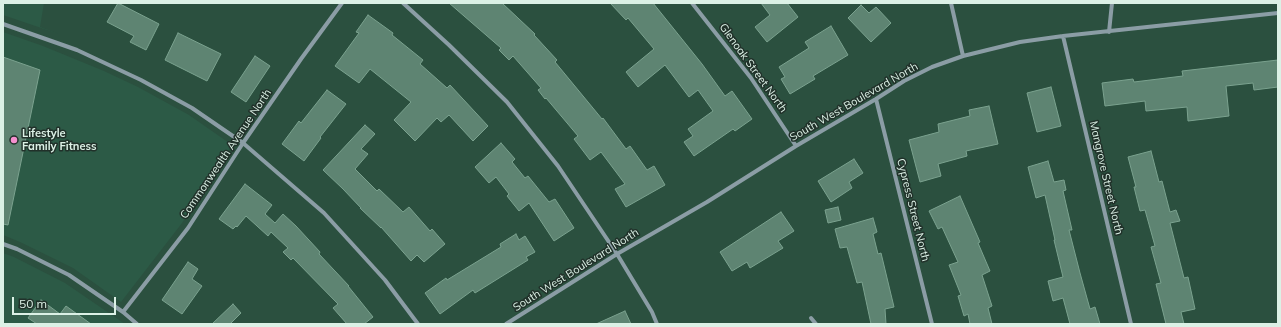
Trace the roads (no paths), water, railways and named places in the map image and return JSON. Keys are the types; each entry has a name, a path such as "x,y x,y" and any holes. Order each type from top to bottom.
{"street":[{"name":"Commonwealth Avenue North","path":"123,312 188,228 243,143 342,3"},
{"path":"403,3 449,45 507,102 558,166 617,254 652,312 657,324"},
{"name":"Glenoak Street North","path":"692,3 751,78 796,146"},
{"path":"951,3 963,56"},
{"path":"1109,32 1112,3"},
{"name":"South West Boulevard North","path":"506,324 617,254 707,202 796,146 904,82 932,68 963,56 1020,42 1278,13"},
{"path":"3,24 77,50 134,76 192,108 243,143 324,213 385,280 418,324"},
{"name":"Mangrove Street North","path":"1063,36 1131,324"},
{"name":"Cypress Street North","path":"876,99 932,324"},
{"path":"3,244 17,249 69,276 123,312 137,324"},
{"path":"811,318 816,324"}],"place":[{"name":"Lifestyle Family Fitness","path":"14,140"}]}
